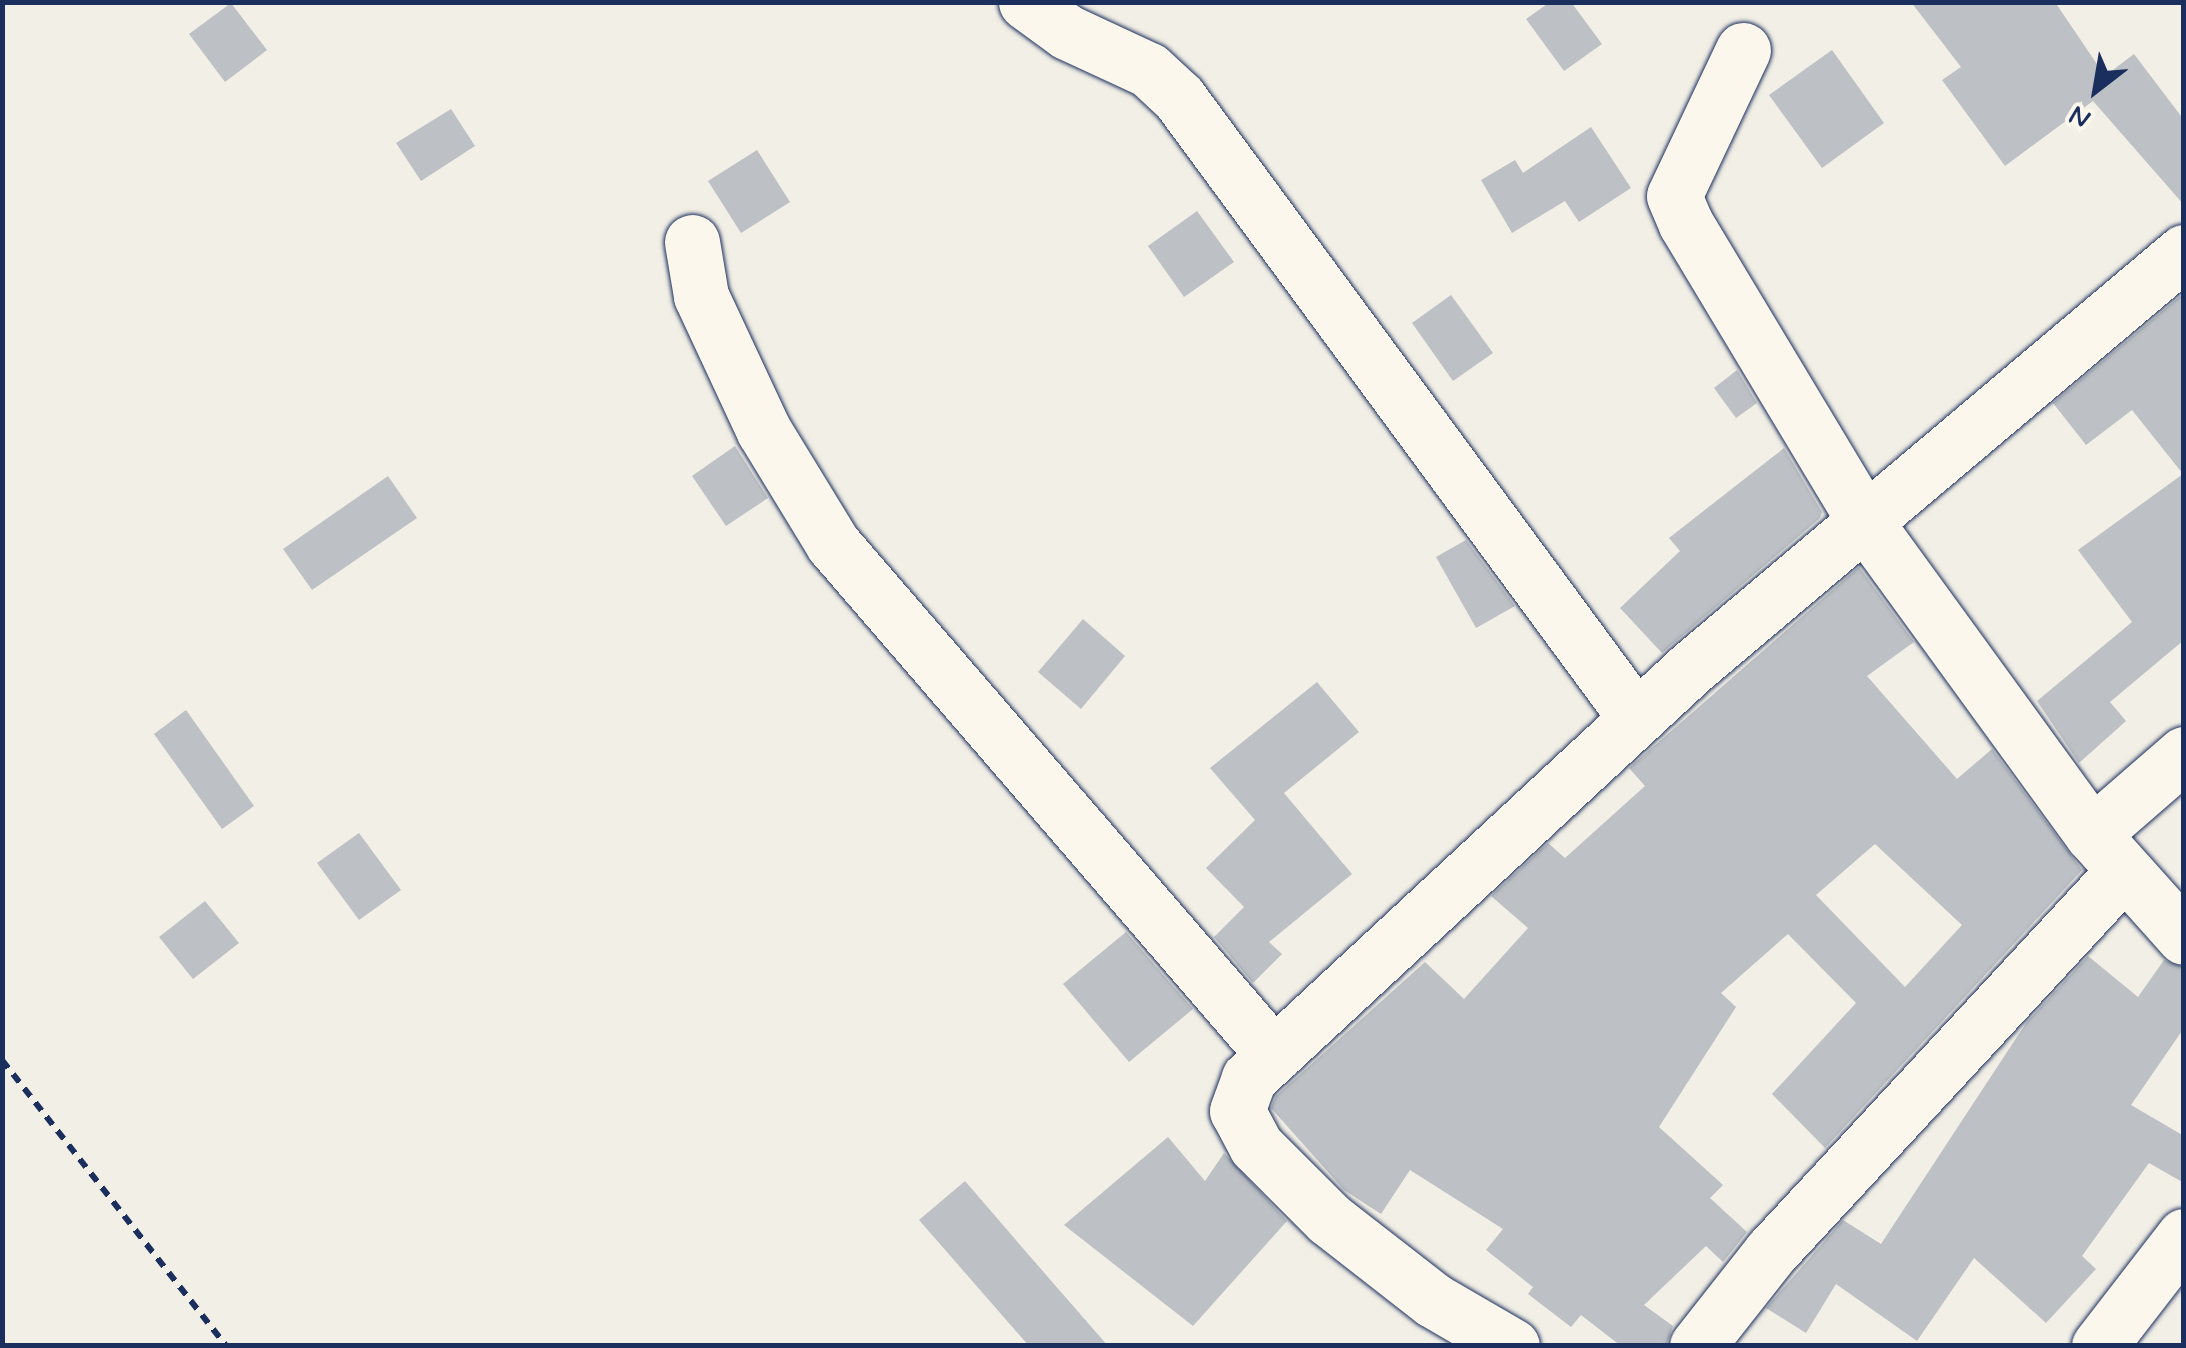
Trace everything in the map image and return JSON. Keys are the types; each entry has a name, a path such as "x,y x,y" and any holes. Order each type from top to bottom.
{"street":[{"path":"1026,2 1068,32 1149,70 1178,98 1636,718"},
{"path":"1742,50 1674,196 1862,519 2107,853 2184,937"},
{"path":"692,242 709,312 764,431 833,544 1274,1054"},
{"path":"1512,1346 1433,1300 1329,1219 1256,1146 1236,1111 1250,1078 1636,718 1862,519 2184,252"},
{"path":"1697,1346 1770,1252 2107,853 2184,754"},
{"path":"2099,1346 2184,1236"}],"path":[{"path":"2,1060 226,1346"}],"building":[{"path":"1550,2 1571,2 1602,44 1564,71 1526,19"},
{"path":"1911,2 2055,2 2105,76 2134,54 2184,120 2184,205 2093,101 2005,166 1942,80 1961,67"},
{"path":"231,3 267,50 225,82 189,34"},
{"path":"1832,50 1884,123 1822,168 1769,95"},
{"path":"451,109 475,146 421,181 396,143"},
{"path":"1591,127 1631,188 1579,222 1565,201 1512,233 1481,180 1515,160 1523,173"},
{"path":"757,150 790,202 741,233 708,181"},
{"path":"1197,211 1234,262 1184,297 1148,246"},
{"path":"2184,293 2184,640 2110,702 2126,721 2079,763 2037,701 2132,622 2078,550 2183,474 2132,410 2086,445 2053,403"},
{"path":"1451,295 1493,353 1453,381 1412,323"},
{"path":"1737,370 1757,403 1736,418 1714,388"},
{"path":"735,446 768,498 726,526 692,476"},
{"path":"1784,448 1822,512 1820,518 1662,653 1620,608 1680,551 1669,538"},
{"path":"388,476 417,518 312,590 283,549"},
{"path":"1466,540 1515,606 1476,628 1436,557"},
{"path":"1859,567 1914,642 1867,676 1957,779 1992,749 2082,870 1825,1148 1772,1094 1856,1003 1788,934 1721,993 1736,1007 1659,1127 1723,1185 1710,1198 1747,1232 1723,1262 1706,1246 1644,1305 1673,1326 1666,1346 1621,1346 1581,1315 1571,1327 1528,1294 1533,1287 1486,1250 1503,1229 1410,1170 1381,1214 1344,1190 1271,1108 1276,1096 1425,962 1464,999 1528,928 1491,896 1548,843 1565,858 1645,786 1629,768","holes":["1875,844 1962,925 1905,987 1816,895"]},
{"path":"1083,619 1125,656 1081,709 1038,672"},
{"path":"1317,682 1359,732 1284,793 1352,874 1269,942 1282,954 1253,983 1214,937 1244,907 1206,868 1255,820 1210,768"},
{"path":"186,710 254,806 222,829 154,734"},
{"path":"359,833 401,890 359,920 317,863"},
{"path":"205,901 239,943 193,979 159,937"},
{"path":"1126,932 1193,1009 1129,1062 1063,984"},
{"path":"2088,956 2138,997 2164,960 2184,967 2184,1028 2131,1105 2184,1136 2184,1183 2149,1163 2082,1256 2096,1269 2046,1323 1974,1258 1917,1341 1836,1284 1806,1333 1766,1308 1843,1220 1881,1244 2026,1023"},
{"path":"1168,1137 1205,1181 1224,1153 1287,1221 1193,1326 1064,1225"},
{"path":"965,1181 1108,1346 1029,1346 919,1220"}]}
